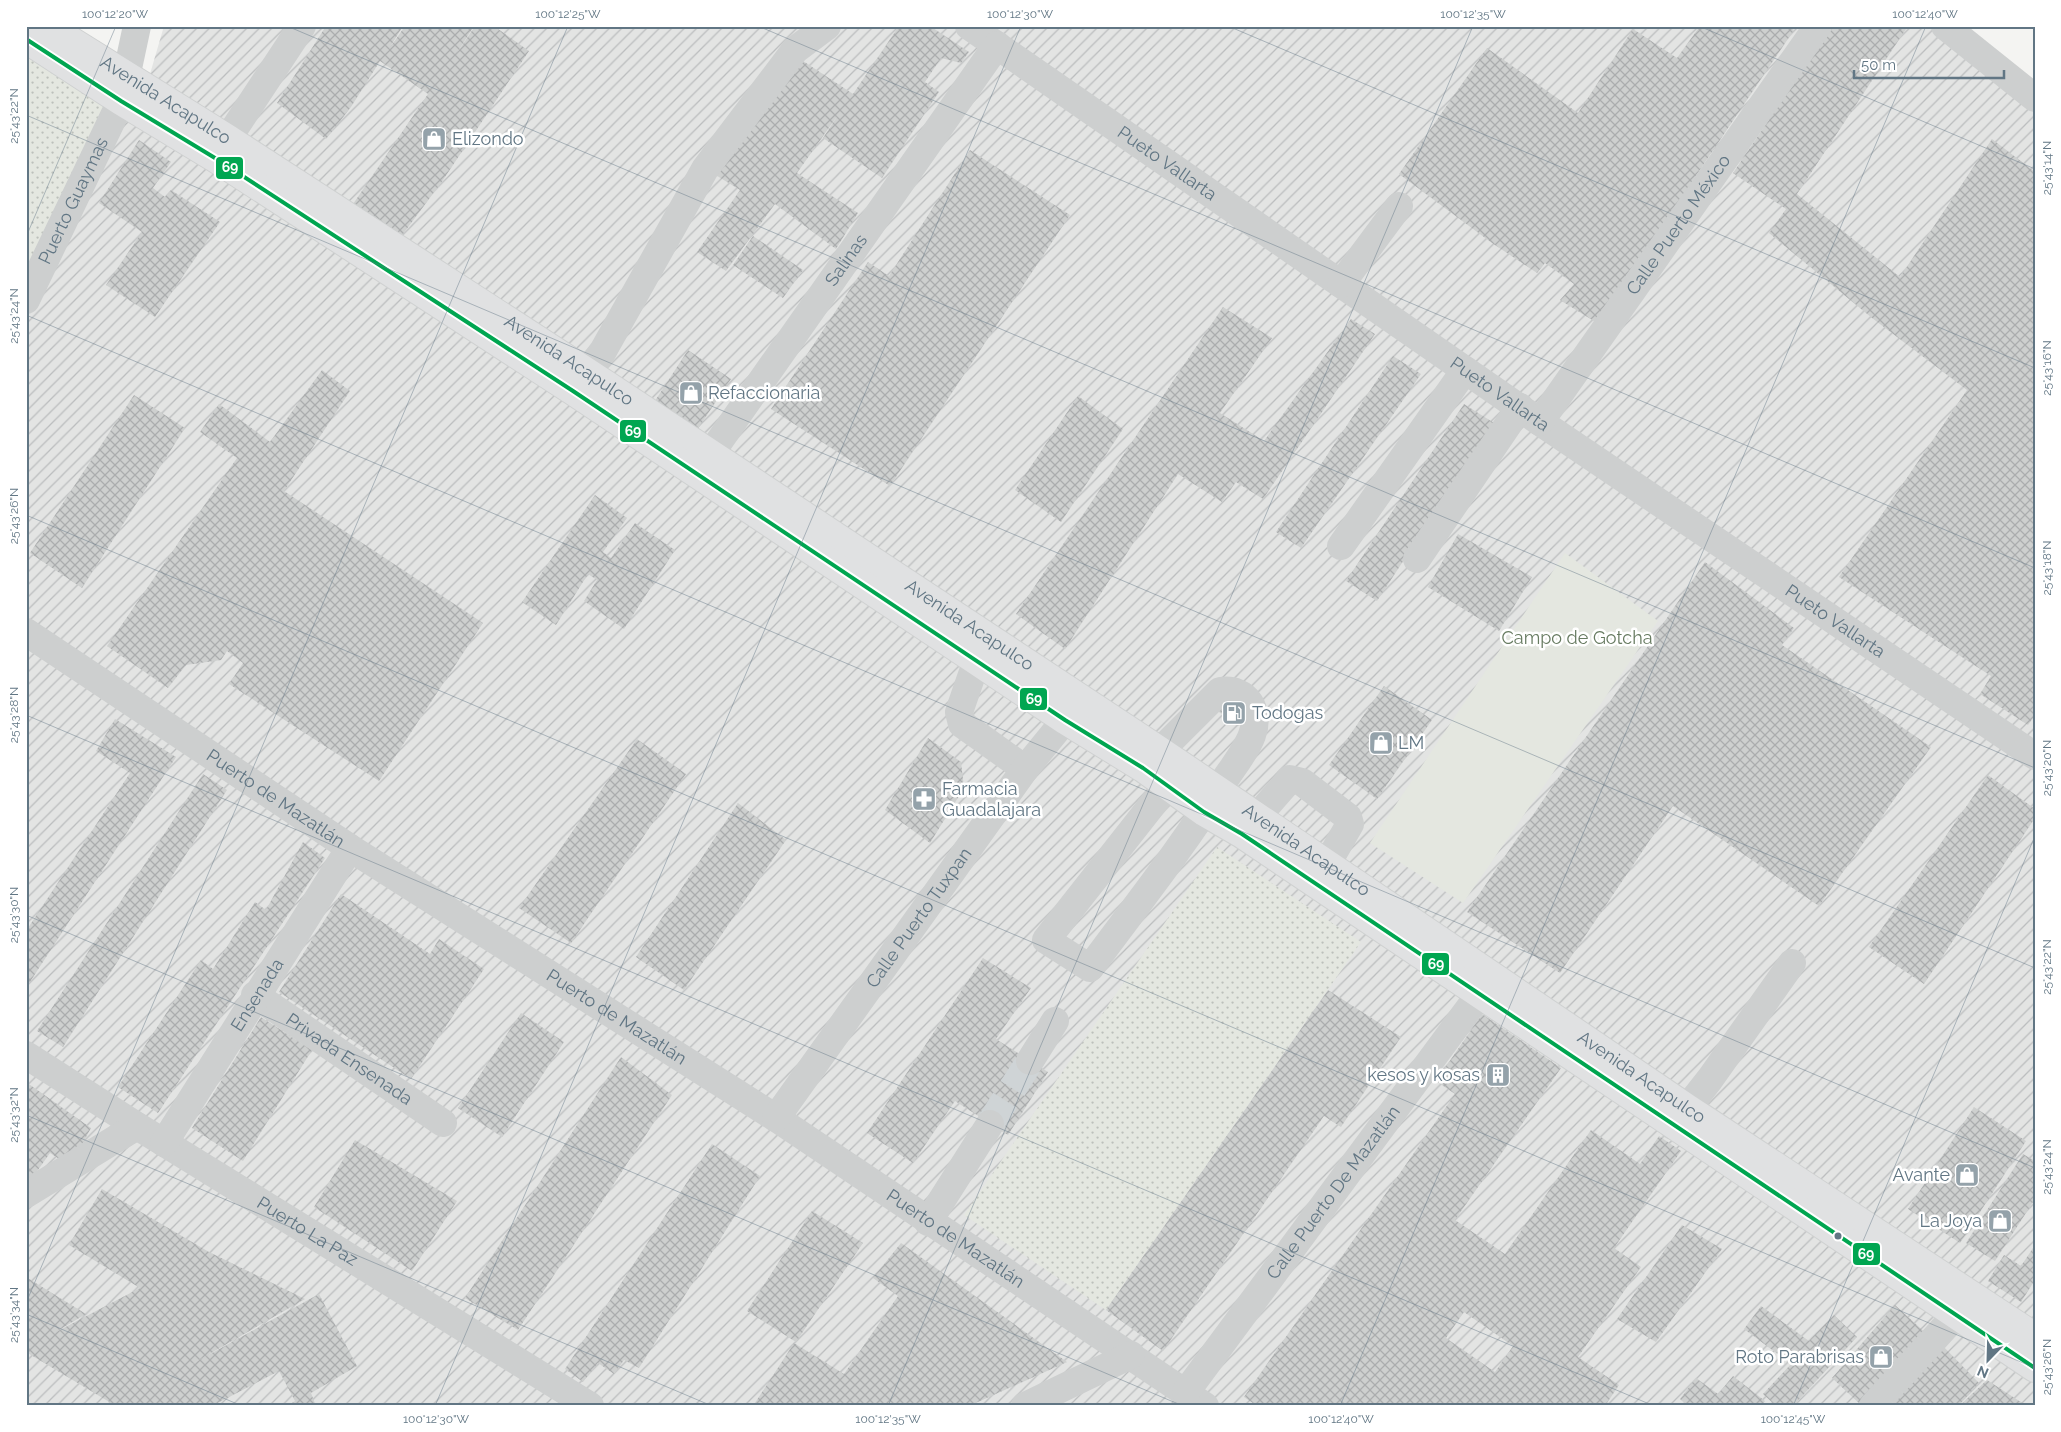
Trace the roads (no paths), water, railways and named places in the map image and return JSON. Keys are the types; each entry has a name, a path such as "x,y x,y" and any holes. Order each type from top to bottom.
{"main road":[{"name":"Avenida Acapulco","path":"36,41 124,89 221,148 580,382 1151,760 1167,786 1204,812 1249,825"},
{"name":"Avenida Acapulco","path":"703,465 1065,720 1218,790 1249,825 1680,1117 2031,1351"},
{"name":"Avenida Acapulco","path":"1321,874 1479,995 1680,1117 1956,1314 2031,1351"}],"street":[{"name":"Puerto Guaymas","path":"26,300 124,89 137,26"},
{"path":"221,148 302,26"},
{"path":"580,382 603,351 705,169 795,50 827,26"},
{"name":"Pueto Vallarta","path":"969,26 1530,415 2035,756"},
{"name":"Calle Puerto México","path":"1417,559 1530,415 1818,26"},
{"path":"1945,26 2035,98"},
{"name":"Salinas","path":"703,465 996,45"},
{"path":"1341,284 1399,206"},
{"path":"1341,546 1465,370"},
{"name":"Puerto de Mazatlán","path":"26,632 350,848 776,1118 928,1222 1196,1399"},
{"path":"978,660 959,712 962,724 1025,769"},
{"path":"1151,760 1220,691 1231,690 1246,698 1254,711 1256,722 1251,737 1204,812 1090,968 1046,940 1167,786"},
{"name":"Calle Puerto Tuxpan","path":"776,1118 1025,769 1065,720"},
{"path":"1249,825 1290,778 1302,782 1348,817 1350,824 1321,874"},
{"name":"Ensenada","path":"164,1143 255,995 350,848"},
{"path":"1680,1117 1792,963"},
{"name":"Privada Ensenada","path":"255,995 442,1123"},
{"name":"Calle Puerto De Mazatlán","path":"1196,1399 1479,995"},
{"path":"1030,1061 1055,1021"},
{"name":"Puerto La Paz","path":"26,1055 164,1143 590,1406"},
{"path":"928,1222 990,1124"},
{"path":"26,1194 137,1126"},
{"path":"1873,1406 1956,1314"},
{"path":"1025,1406 1130,1355"}],"tunnel":[{"path":"990,1124 1030,1061"}],"place":[{"name":"Elizondo","path":"434,139"},
{"name":"Refaccionaria","path":"691,393"},
{"name":"Todogas","path":"1234,713"},
{"name":"LM","path":"1381,743"},
{"name":"Farmacia Guadalajara","path":"924,799"},
{"name":"kesos y kosas","path":"1498,1075"},
{"name":"Avante","path":"1967,1175"},
{"name":"La Joya","path":"2000,1221"},
{"name":"Roto Parabrisas","path":"1881,1357"}],"park label":[{"name":"Campo de Gotcha","path":"1577,638"}]}
